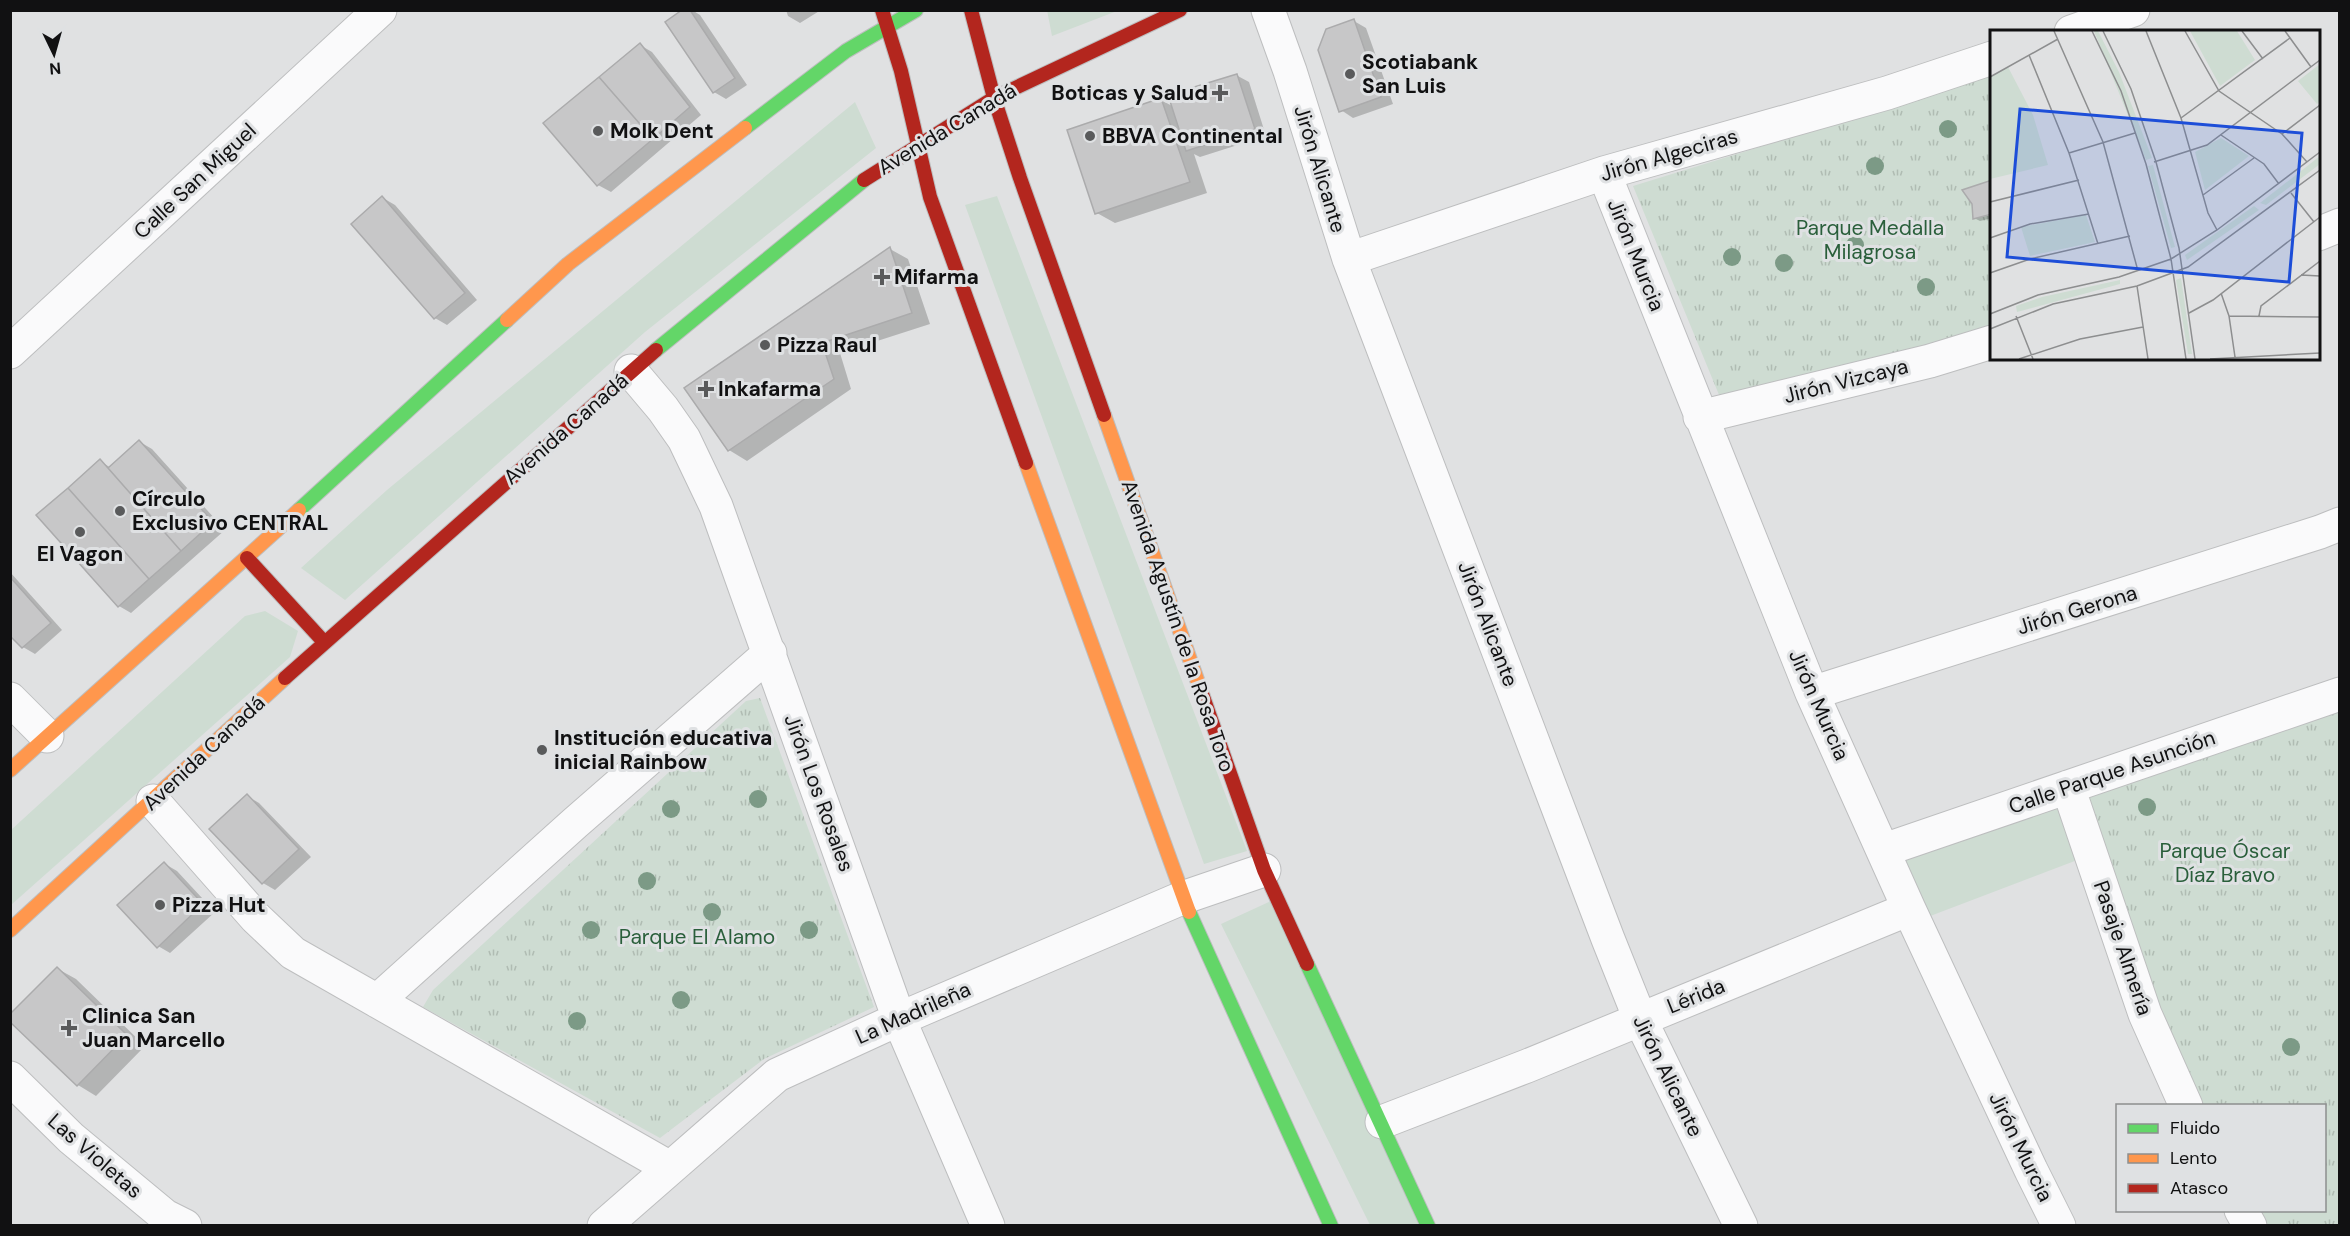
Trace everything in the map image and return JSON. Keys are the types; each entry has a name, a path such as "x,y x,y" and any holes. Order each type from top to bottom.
{"main road":[{"path":"882,10 901,71 930,197 1182,898 1331,1226"},
{"path":"10,770 248,558 568,264 846,51 916,10"},
{"name":"Avenida Agustín de la Rosa Toro","path":"971,10 994,98 1020,178 1264,870 1428,1226"},
{"name":"Avenida Canadá","path":"10,930 324,642 631,371 854,186 994,98 1180,10"},
{"path":"248,558 324,642"}],"street":[{"name":"Calle San Miguel","path":"10,352 380,10"},
{"name":"Jirón Alicante","path":"1268,10 1290,71 1349,259 1640,1019 1741,1226"},
{"path":"2077,30 2133,10"},
{"name":"Jirón Algeciras","path":"1349,259 1604,173 1887,93 1990,59"},
{"name":"Jirón Murcia","path":"1604,173 1812,693 1909,909 2059,1226"},
{"path":"2320,234 2340,225"},
{"name":"Jirón Vizcaya","path":"1700,417 1930,361 1990,343"},
{"name":"Jirón Los Rosales","path":"631,371 663,409 684,439 717,506 898,1018 988,1226"},
{"name":"Jirón Gerona","path":"1812,693 2089,607 2340,524"},
{"path":"377,1001 575,823 770,653"},
{"name":"Calle Parque Asunción","path":"1884,850 2340,694"},
{"path":"10,699 47,736"},
{"name":"Pasaje Almería","path":"2068,787 2145,1014 2185,1104"},
{"path":"153,801 256,918 293,953 669,1168"},
{"name":"La Madrileña","path":"604,1226 777,1076 898,1018 1182,898 1264,870"},
{"name":"Lérida","path":"1382,1122 1909,909"},
{"name":"Las Violetas","path":"10,1078 71,1138 168,1222"},
{"path":"2242,1212 2250,1226"}],"green space":[{"path":"1047,10 1117,10 1117,11 1052,36"},
{"name":"Parque Medalla Milagrosa","path":"1990,76 1990,330 1724,407 1633,186"},
{"path":"855,102 876,148 645,332 345,600 301,568 387,490"},
{"path":"997,196 1247,851 1204,864 965,205"},
{"path":"265,611 298,631 290,657 11,905 11,830 245,616"},
{"name":"Parque El Alamo","path":"760,698 874,1007 764,1059 660,1138 423,1007 433,990 746,701"},
{"name":"Parque Óscar Díaz Bravo","path":"2339,706 2339,1225 2260,1225 2251,1212 2326,1212 2326,1104 2199,1104 2158,1014 2080,793"},
{"path":"2059,803 2080,859 1925,918 1900,862"},
{"path":"1271,901 1419,1225 1370,1225 1221,924"}],"building":[{"path":"682,10 690,10 735,78 713,93 665,22"},
{"name":"Scotiabank San Luis","path":"1354,19 1381,97 1339,112 1318,50 1326,29"},
{"path":"640,43 690,107 653,139 599,77"},
{"path":"1237,74 1255,129 1186,151 1168,95"},
{"name":"Molk Dent","path":"599,77 653,139 597,186 543,123"},
{"path":"1161,98 1190,182 1095,214 1067,130"},
{"path":"1990,181 1990,215 1973,219 1972,204 1962,190"},
{"path":"382,196 465,293 434,319 351,224"},
{"path":"890,247 912,313 822,343 834,379 728,451 684,388"},
{"path":"139,440 213,522 181,551 108,468"},
{"path":"100,459 181,551 149,579 68,488"},
{"name":"El Vagon","path":"68,488 149,579 118,607 36,515"},
{"path":"10,577 51,623 22,648 10,636"},
{"path":"247,794 299,849 262,884 209,829"},
{"name":"Pizza Hut","path":"164,862 203,904 157,948 117,905"},
{"name":"Clinica San Juan Marcello","path":"57,967 127,1035 77,1086 10,1022 10,1014"}],"traffic: fast":[{"path":"745,128 846,51 916,10"},
{"path":"656,350 864,180"},
{"path":"299,510 507,320"},
{"path":"1189,912 1331,1226"},
{"path":"1307,964 1428,1226"}],"traffic: slow":[{"path":"507,320 568,264 745,128"},
{"path":"1104,415 1201,691"},
{"path":"1026,463 1189,912"},
{"path":"10,770 299,510"},
{"path":"10,930 285,678"}],"traffic: jam":[{"path":"882,10 901,71 930,197 1026,463"},
{"path":"971,10 994,98 1020,178 1104,415"},
{"path":"864,180 994,98 1180,10"},
{"path":"285,678 656,350"},
{"path":"247,558 324,642"},
{"path":"1201,691 1264,870 1307,964"}],"place":[{"name":"Scotiabank San Luis","path":"1350,74"},
{"name":"Boticas y Salud","path":"1220,93"},
{"name":"Molk Dent","path":"598,131"},
{"name":"BBVA Continental","path":"1090,136"},
{"name":"Mifarma","path":"882,277"},
{"name":"Pizza Raul","path":"765,345"},
{"name":"Inkafarma","path":"706,389"},
{"name":"Círculo Exclusivo CENTRAL","path":"120,511"},
{"name":"El Vagon","path":"80,532"},
{"name":"Institución educativa inicial Rainbow","path":"542,750"},
{"name":"Pizza Hut","path":"160,905"},
{"name":"Clinica San Juan Marcello","path":"69,1028"}]}
